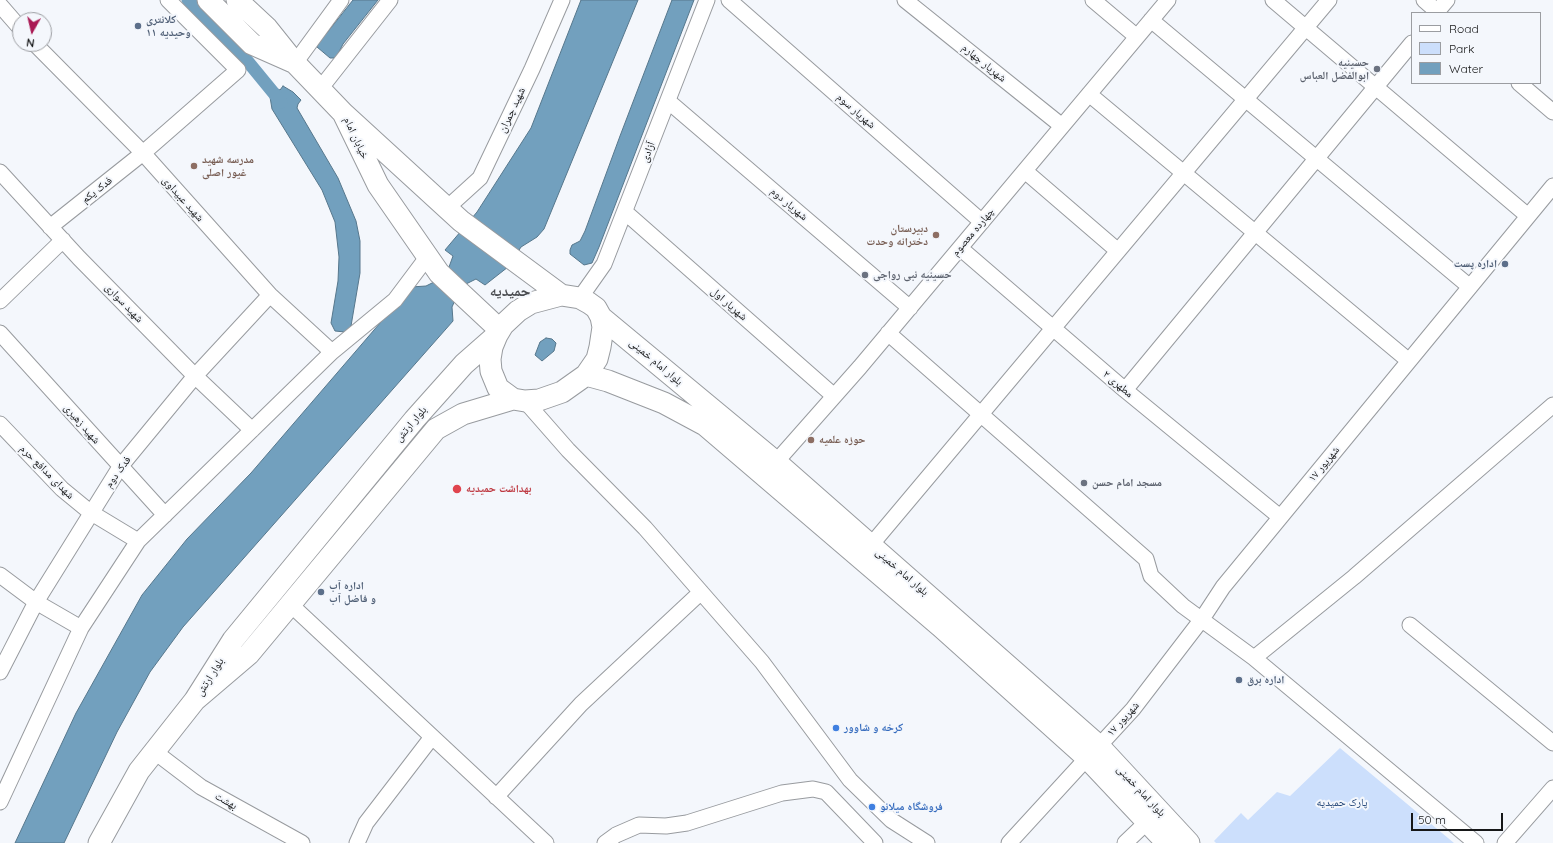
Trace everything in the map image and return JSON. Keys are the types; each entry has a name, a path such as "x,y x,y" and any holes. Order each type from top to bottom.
{"main road":[{"path":"208,0 252,44 295,63"},
{"path":"237,0 267,28 295,63 343,113"},
{"name":"خیابان امام","path":"343,113 454,214 516,261 570,297"},
{"name":"خیابان امام","path":"343,113 378,185 434,264 499,332"},
{"path":"570,297 596,308 601,317 603,327 600,347 596,359 586,375 562,392 539,400 519,400 498,388 491,371 490,359 492,347 499,332 510,318 531,303 570,297"},
{"name":"بلوار امام خمینی","path":"601,317 776,462 871,545 1189,843"},
{"name":"بلوار ارتش","path":"195,700 233,640 414,420 464,364 499,332"},
{"name":"بلوار امام خمینی","path":"586,375 608,381 664,402 705,425 940,626 1093,752 1147,822 1167,843"},
{"name":"بلوار ارتش","path":"195,700 248,654 436,429 463,414 519,400"},
{"path":"99,843 139,772 195,700"}],"street":[{"name":"فدک یکم","path":"50,227 143,153 238,70 168,0"},
{"path":"295,63 341,0"},
{"path":"320,89 390,0"},
{"name":"شهید چمران","path":"454,214 480,178 562,0"},
{"name":"آزادی","path":"570,297 604,264 708,0"},
{"name":"شهریار سوم","path":"729,0 982,222"},
{"name":"شهریار چهارم","path":"905,0 1062,126"},
{"path":"1093,0 1137,37"},
{"name":"چهارده معصوم","path":"776,462 910,308 1168,0"},
{"path":"1273,0 1528,216"},
{"path":"871,545 1328,0"},
{"path":"1424,0 1440,9"},
{"path":"0,5 12,19"},
{"path":"1151,20 1470,287"},
{"path":"1125,390 1411,44"},
{"name":"شهید عبیداوی","path":"43,52 143,153 270,295 332,352"},
{"path":"1520,84 1553,112"},
{"path":"1089,94 1409,361"},
{"name":"شهریار دوم","path":"668,101 910,308"},
{"path":"1025,171 1118,251"},
{"name":"شهید سواری","path":"0,172 50,227 196,376 252,430"},
{"name":"۱۷ شهریور","path":"1009,843 1133,709 1202,619 1223,587 1553,186"},
{"name":"شهریار اول","path":"625,212 834,396"},
{"path":"0,301 63,240"},
{"name":"مطهری ۲","path":"960,248 1125,390 1280,517"},
{"path":"0,802 4,781 81,628 138,541 332,352 395,300 434,264"},
{"name":"فدک دوم","path":"2,665 36,602 90,512 120,467 196,376 270,295"},
{"name":"شهید زهیری","path":"0,333 165,515"},
{"path":"888,333 1146,559 1151,576 1182,606 1254,658 1476,843"},
{"path":"519,400 645,528 762,662 850,780 892,820 927,843"},
{"path":"1254,658 1354,577 1553,405"},
{"name":"شهدای مدافع حرم","path":"0,424 62,489 90,512 138,541"},
{"path":"0,575 36,602 81,628"},
{"path":"496,797 581,704 701,592"},
{"path":"290,604 546,843"},
{"path":"1410,625 1553,742"},
{"path":"357,843 366,823 432,737"},
{"name":"بهشت","path":"155,752 201,787 302,843"},
{"path":"1505,843 1553,788"},
{"path":"605,843 616,835 639,825 666,826 686,823 782,793 814,789 826,792 875,843"},
{"path":"1125,843 1147,822"}],"green space":[{"name":"پارک حمیدیه","path":"1340,748 1454,843 1216,843 1214,841 1241,813 1248,820 1277,792 1290,796"}],"water":[{"path":"353,0 378,0 343,44 336,58 330,58 317,47 318,40 326,34"},
{"path":"581,0 638,0 544,229 537,237 521,247 508,267 485,285 476,279 466,284 456,298 452,307 453,321 183,627 150,672 117,732 64,843 15,843 76,713 142,595 187,539 251,473 411,287 426,286 436,281 449,267 453,256 445,250 477,212 531,128"},
{"path":"672,0 694,0 599,247 592,263 584,265 570,254 570,250 572,245 580,241 585,231"},
{"path":"283,86 293,92 301,100 297,108 338,178 356,221 360,241 360,273 350,330 345,332 335,331 331,323 338,281 339,257 335,222 322,190 272,109 269,91 273,87 280,90"},
{"path":"546,338 552,339 556,343 554,351 542,361 535,355 540,342"}],"waterway":[{"path":"188,0 240,52 281,102"}],"place":[{"name":"کلانتری ۱۱ وحیدیه","path":"138,26"},
{"name":"حسینیه ابوالفضل العباس","path":"1377,69"},
{"name":"مدرسه شهید غیور اصلی","path":"194,166"},
{"name":"دبیرستان دخترانه وحدت","path":"936,235"},
{"name":"اداره پست","path":"1505,264"},
{"name":"حسینیه نبی رواجی","path":"865,275"},
{"name":"حوزه علمیه","path":"811,440"},
{"name":"مسجد امام حسن","path":"1084,483"},
{"name":"بهداشت حمیدیه","path":"457,489"},
{"name":"اداره آب و فاضل آب","path":"321,592"},
{"name":"اداره برق","path":"1239,680"},
{"name":"کرخه و شاوور","path":"836,728"},
{"name":"فروشگاه میلانو","path":"872,807"}],"district":[{"name":"حمیدیه","path":"510,291"}]}
